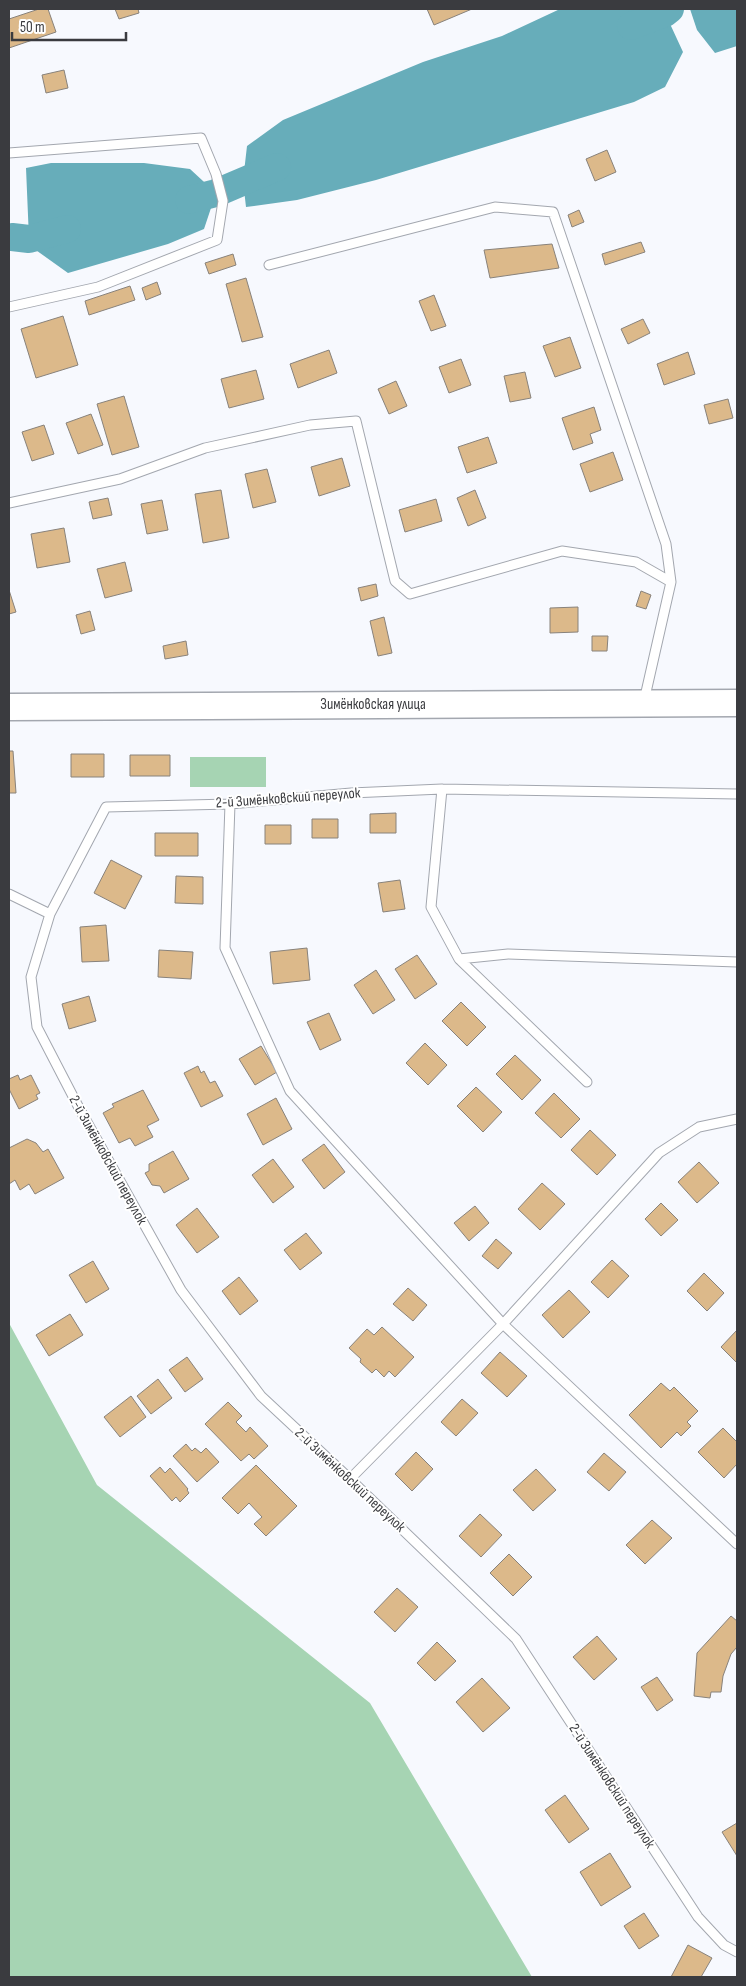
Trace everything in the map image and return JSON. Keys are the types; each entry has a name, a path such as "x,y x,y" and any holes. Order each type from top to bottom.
{"main road":[{"name":"Зимёнковская улица","path":"9,707 737,703"}],"lane":[{"path":"9,153 201,138 216,174 223,201 217,240 98,287 9,307"},
{"path":"269,265 495,207 554,212 666,544 671,582 643,704"},
{"path":"9,503 120,478 205,448 310,425 356,421 395,580 410,594 562,552 636,562 671,582"},
{"path":"442,789 431,907 459,959 587,1082"},
{"name":"2-й Зимёнковский переулок","path":"737,794 442,789 351,793 230,804 106,807 50,914 31,977 37,1027 78,1106 181,1290 261,1396 516,1639 698,1916 724,1945 737,1952"},
{"path":"230,804 225,948 290,1092 503,1324 737,1544"},
{"path":"9,894 50,914"},
{"path":"459,959 508,954 737,962"},
{"path":"350,1479 503,1324 659,1153 699,1127 737,1118"}],"green space":[{"path":"190,757 266,757 266,787 190,787"},
{"path":"9,1323 97,1485 370,1703 532,1977 9,1977"}],"water":[{"path":"560,9 660,9 665,13 683,52 665,87 634,102 376,180 297,200 246,207 243,181 247,146 283,120 423,62 502,36"},
{"path":"690,9 737,9 737,46 715,53 697,30"},
{"path":"51,163 144,163 190,169 216,193 204,229 168,244 68,273 33,248 29,239 26,168"}],"building":[{"path":"39,9 48,9 56,32 9,48 9,19"},
{"path":"115,9 138,9 139,13 119,19"},
{"path":"427,9 472,9 434,25"},
{"path":"64,70 68,88 46,93 42,75"},
{"path":"607,150 616,172 595,181 586,159"},
{"path":"579,210 584,222 572,227 568,215"},
{"path":"641,242 645,252 605,265 602,254"},
{"path":"552,244 559,268 490,278 484,250"},
{"path":"233,254 236,265 209,274 205,263"},
{"path":"246,278 263,337 242,342 226,284"},
{"path":"157,282 161,294 146,300 142,288"},
{"path":"130,286 135,300 89,315 85,301"},
{"path":"434,295 446,326 431,331 419,301"},
{"path":"63,316 78,365 36,378 21,329"},
{"path":"643,319 650,333 628,344 621,329"},
{"path":"570,337 581,368 555,377 543,346"},
{"path":"329,350 337,373 298,388 290,364"},
{"path":"688,352 695,374 664,385 657,364"},
{"path":"461,359 471,385 449,393 439,367"},
{"path":"256,370 264,399 229,408 221,379"},
{"path":"525,372 531,398 510,402 504,376"},
{"path":"396,381 407,406 389,414 378,389"},
{"path":"124,396 139,447 112,455 97,404"},
{"path":"728,399 733,418 709,424 704,405"},
{"path":"594,407 601,430 590,434 593,443 573,450 562,418"},
{"path":"91,414 103,445 78,454 66,423"},
{"path":"44,425 54,454 32,461 22,432"},
{"path":"488,437 497,463 467,473 458,447"},
{"path":"613,452 623,480 590,492 580,464"},
{"path":"342,458 350,486 319,496 311,467"},
{"path":"267,469 276,502 253,508 245,474"},
{"path":"221,490 229,538 203,543 195,494"},
{"path":"475,490 486,518 468,526 457,498"},
{"path":"108,498 112,515 93,519 89,502"},
{"path":"436,499 442,521 405,532 399,510"},
{"path":"162,500 168,530 147,534 141,504"},
{"path":"64,528 70,562 37,568 31,534"},
{"path":"125,562 132,591 105,598 97,569"},
{"path":"376,584 378,596 361,601 358,588"},
{"path":"9,590 16,612 9,614"},
{"path":"641,591 651,595 646,609 636,606"},
{"path":"578,607 578,632 550,633 550,608"},
{"path":"90,611 95,630 81,634 76,615"},
{"path":"384,617 392,653 378,656 370,621"},
{"path":"592,636 608,636 607,651 592,651"},
{"path":"186,641 188,655 165,659 163,646"},
{"path":"9,751 13,751 16,793 9,793"},
{"path":"71,754 104,754 104,777 71,777"},
{"path":"130,755 170,755 170,776 130,776"},
{"path":"396,813 396,833 370,833 370,814"},
{"path":"312,819 338,819 338,838 312,838"},
{"path":"265,825 291,825 291,844 265,844"},
{"path":"155,833 198,833 198,856 155,856"},
{"path":"111,860 142,876 125,909 94,893"},
{"path":"176,876 203,877 203,904 175,903"},
{"path":"400,880 405,909 383,912 378,883"},
{"path":"106,925 109,961 82,962 80,927"},
{"path":"307,948 310,980 273,984 270,952"},
{"path":"159,950 193,952 191,979 158,977"},
{"path":"417,955 437,984 415,999 395,969"},
{"path":"376,970 395,1000 373,1014 354,985"},
{"path":"89,996 96,1021 69,1029 62,1004"},
{"path":"461,1002 486,1027 467,1046 442,1021"},
{"path":"329,1013 341,1040 320,1050 307,1022"},
{"path":"425,1043 447,1065 428,1085 406,1063"},
{"path":"261,1046 277,1072 255,1085 239,1059"},
{"path":"515,1055 541,1080 522,1100 496,1074"},
{"path":"198,1066 201,1073 204,1071 210,1083 215,1081 223,1096 201,1107 184,1073"},
{"path":"18,1075 20,1080 31,1075 40,1093 36,1095 38,1099 19,1109 9,1089 9,1079"},
{"path":"476,1087 502,1112 483,1132 457,1106"},
{"path":"143,1090 159,1120 147,1126 153,1137 135,1146 130,1138 119,1143 103,1113 114,1107 112,1104"},
{"path":"554,1093 580,1119 561,1138 535,1113"},
{"path":"276,1098 292,1129 263,1145 247,1114"},
{"path":"590,1130 616,1155 597,1175 571,1150"},
{"path":"27,1139 36,1143 43,1152 48,1149 64,1178 35,1194 29,1184 20,1190 15,1180 9,1184 9,1148"},
{"path":"324,1144 345,1172 324,1189 302,1160"},
{"path":"173,1151 189,1179 164,1193 160,1186 152,1185 145,1173 149,1171 149,1164"},
{"path":"273,1159 294,1187 273,1203 252,1175"},
{"path":"699,1162 719,1183 697,1203 678,1182"},
{"path":"542,1183 565,1204 540,1230 518,1209"},
{"path":"661,1203 678,1220 661,1236 645,1219"},
{"path":"475,1206 489,1223 469,1241 454,1223"},
{"path":"197,1208 219,1237 197,1253 176,1225"},
{"path":"306,1233 322,1253 300,1270 284,1250"},
{"path":"496,1239 512,1253 498,1269 482,1256"},
{"path":"612,1260 629,1276 608,1298 591,1282"},
{"path":"93,1261 109,1289 86,1303 69,1275"},
{"path":"704,1273 724,1293 707,1311 687,1291"},
{"path":"239,1277 258,1301 240,1315 222,1291"},
{"path":"408,1288 427,1305 413,1321 393,1304"},
{"path":"569,1290 590,1312 563,1338 542,1315"},
{"path":"70,1314 83,1335 49,1356 36,1335"},
{"path":"382,1327 414,1357 395,1377 389,1371 384,1377 376,1369 372,1373 349,1348 367,1329 374,1335"},
{"path":"737,1330 737,1363 721,1347"},
{"path":"500,1352 527,1376 507,1397 481,1373"},
{"path":"187,1357 203,1379 185,1392 169,1370"},
{"path":"158,1379 172,1398 151,1414 137,1396"},
{"path":"661,1383 670,1391 674,1387 698,1411 687,1422 691,1426 681,1436 677,1432 661,1448 629,1415"},
{"path":"131,1396 146,1417 120,1437 104,1417"},
{"path":"462,1399 478,1413 456,1436 441,1422"},
{"path":"228,1402 242,1416 236,1422 246,1432 250,1427 268,1446 254,1459 249,1454 241,1461 205,1424"},
{"path":"723,1428 737,1442 737,1464 724,1478 698,1452"},
{"path":"186,1444 192,1451 195,1448 201,1453 206,1448 219,1462 197,1482 173,1456"},
{"path":"416,1452 433,1469 412,1491 395,1474"},
{"path":"604,1453 626,1472 609,1491 587,1472"},
{"path":"256,1465 297,1506 266,1536 254,1524 262,1517 249,1503 238,1514 222,1498"},
{"path":"160,1467 165,1473 170,1468 188,1489 189,1493 180,1502 176,1497 172,1501 150,1476"},
{"path":"536,1469 556,1490 533,1511 513,1490"},
{"path":"480,1514 502,1535 481,1557 459,1536"},
{"path":"652,1520 672,1538 645,1564 626,1545"},
{"path":"509,1554 532,1577 513,1596 490,1573"},
{"path":"397,1588 418,1607 395,1632 374,1612"},
{"path":"731,1616 737,1621 737,1647 731,1654 723,1676 721,1692 711,1692 710,1698 694,1696 697,1653"},
{"path":"597,1636 617,1659 594,1680 573,1657"},
{"path":"437,1642 456,1661 435,1681 417,1663"},
{"path":"657,1677 673,1700 657,1711 641,1687"},
{"path":"482,1678 510,1708 483,1732 456,1702"},
{"path":"565,1795 589,1829 569,1843 545,1810"},
{"path":"737,1823 737,1856 722,1832"},
{"path":"610,1853 631,1887 601,1906 580,1872"},
{"path":"644,1913 659,1936 639,1949 624,1926"},
{"path":"688,1945 712,1958 701,1977 671,1977"}],"waterway":[{"path":"631,26 665,13 670,9"},
{"path":"189,200 216,193 277,167"},
{"path":"12,237 29,239 67,229"}]}
